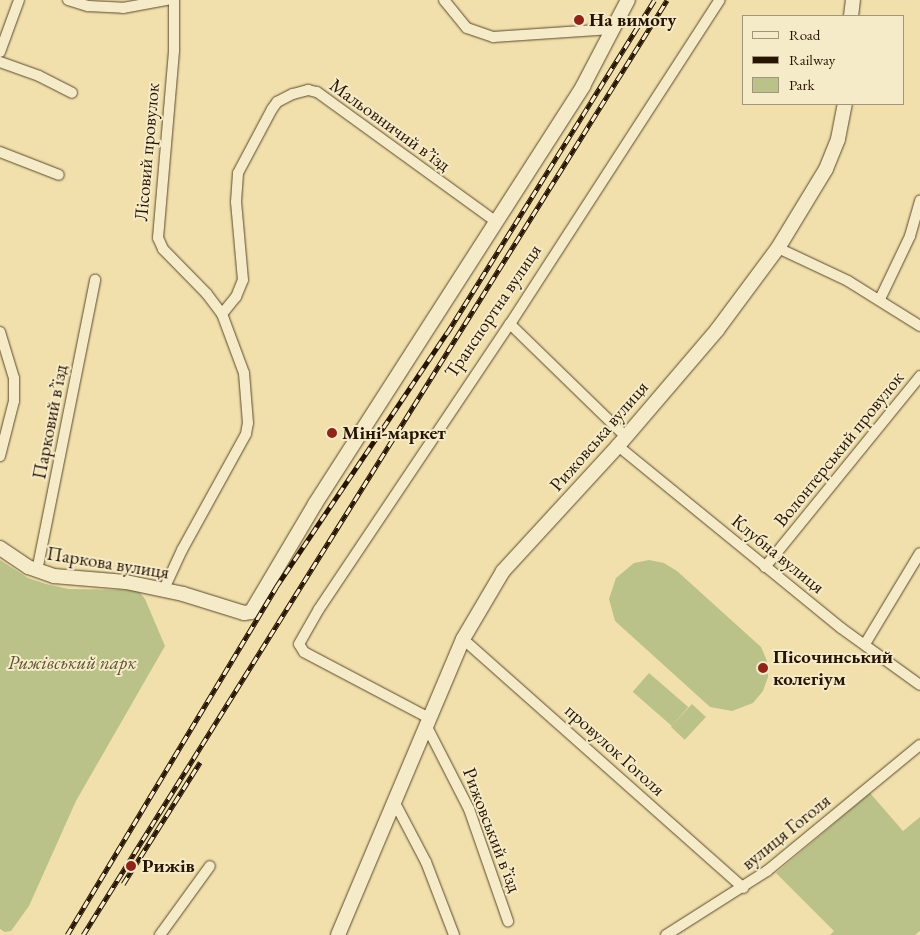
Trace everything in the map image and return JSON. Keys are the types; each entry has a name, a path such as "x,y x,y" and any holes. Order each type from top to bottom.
{"street":[{"path":"0,52 18,0"},
{"path":"68,0 123,8 167,0"},
{"name":"Лісовий провулок","path":"164,589 182,550 246,434 248,410 244,373 222,314 208,294 163,248 158,238 174,50 174,0"},
{"path":"444,0 467,28 493,37 612,29"},
{"path":"495,221 583,86 628,0"},
{"name":"Транспортна вулиця","path":"428,722 304,652 299,644 463,391 510,324 720,0"},
{"path":"851,15 853,0"},
{"path":"0,62 39,76 72,93"},
{"name":"Мальовничий в’їзд","path":"222,314 236,297 243,280 236,202 238,173 272,109 277,102 293,94 308,90 317,92 495,221"},
{"name":"Рижовська вулиця","path":"338,935 396,803 463,639 503,571 622,441 717,330 778,248 826,169 838,140 845,105"},
{"path":"0,152 59,175"},
{"path":"880,299 910,236 920,200"},
{"name":"Паркова вулиця","path":"0,548 37,571 54,576 103,578 164,589 244,613 258,606 315,504 495,221"},
{"path":"778,248 880,299 920,326"},
{"name":"Парковий в’їзд","path":"37,571 95,280"},
{"name":"Клубна вулиця","path":"510,324 622,441 765,567 920,685"},
{"path":"0,332 14,378 14,401 0,456"},
{"name":"Волонтерський провулок","path":"765,567 920,376"},
{"path":"865,644 920,553"},
{"name":"провулок Гоголя","path":"463,639 743,888"},
{"name":"Рижовський в’їзд","path":"428,722 469,808 508,921"},
{"name":"вулиця Гоголя","path":"666,935 743,888 920,745"},
{"path":"396,803 426,862 454,935"},
{"path":"160,935 210,866"}],"green space":[{"name":"Рижівський парк","path":"0,560 28,578 69,589 138,590 145,599 165,646 76,801 29,906 11,931 5,932 0,929"},
{"path":"649,560 664,563 677,571 761,647 767,661 768,677 763,691 753,703 732,711 710,707 615,621 609,599 616,578 634,563"},
{"path":"649,673 688,707 672,726 633,692"},
{"path":"692,704 706,717 685,740 671,727"},
{"path":"870,793 903,831 920,817 920,931 915,935 830,935 834,931 776,873"}],"railway":[{"path":"67,935 276,587 447,333 654,0"},
{"path":"83,935 667,0"},
{"path":"123,884 200,762"}],"place":[{"name":"На вимогу","path":"579,20"},
{"name":"Міні-маркет","path":"332,433"},
{"name":"Пісочинський колегіум","path":"763,668"},
{"name":"Рижів","path":"131,866"}]}
